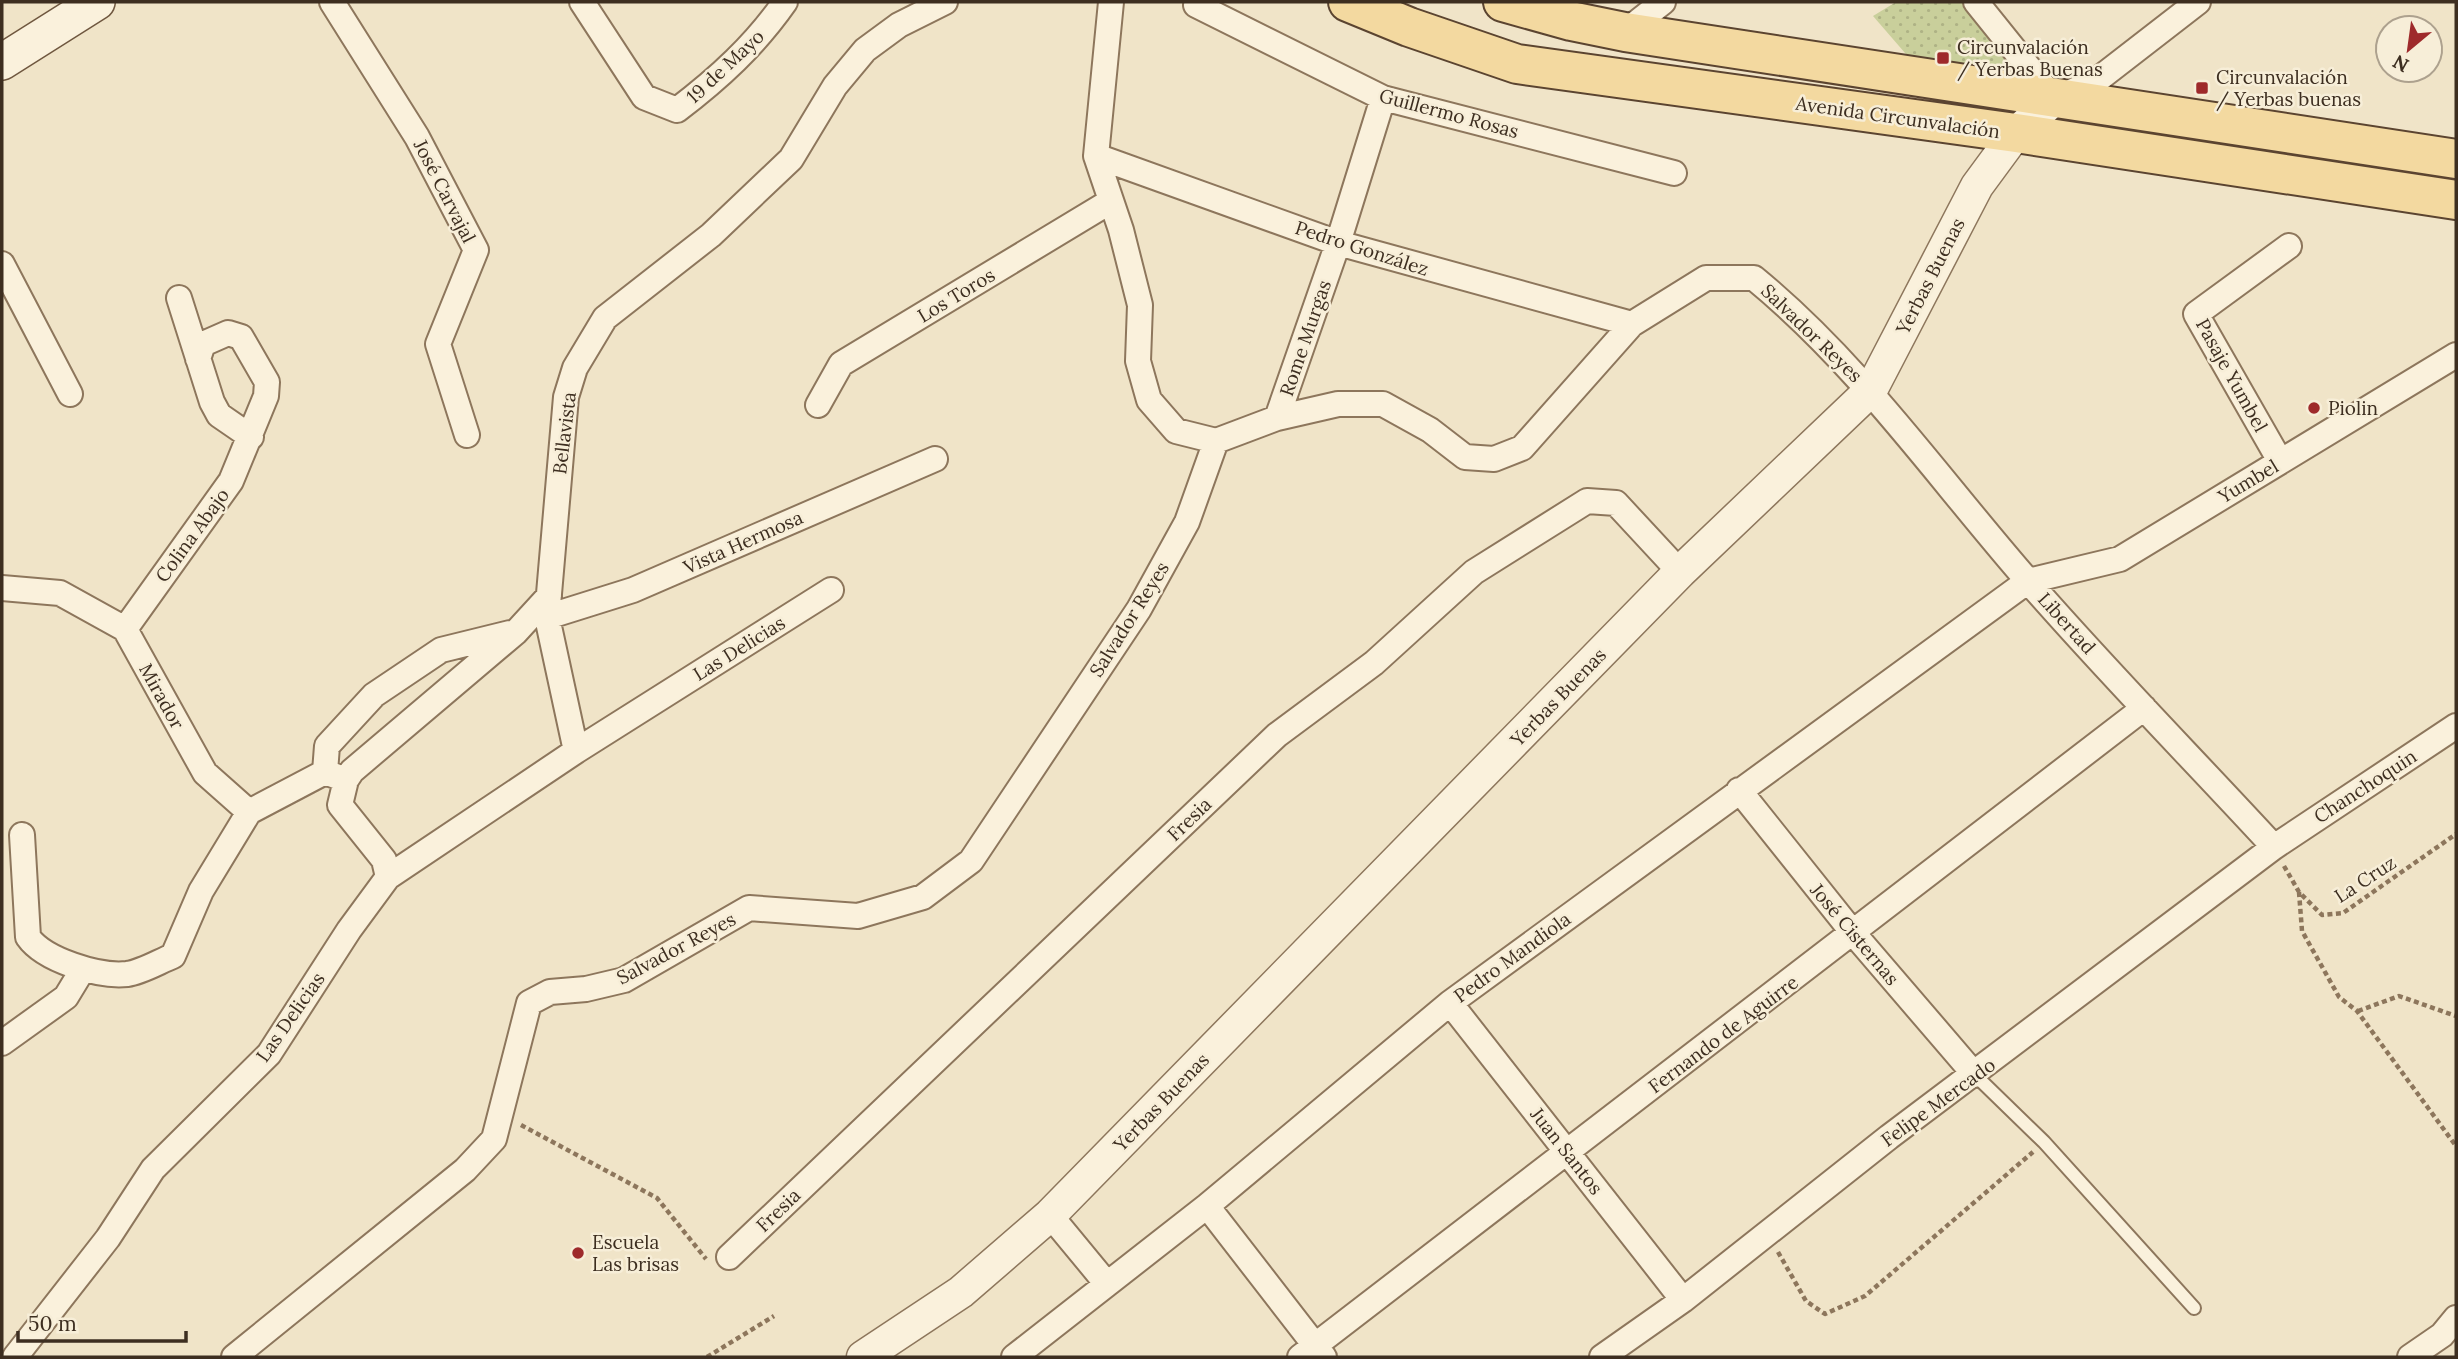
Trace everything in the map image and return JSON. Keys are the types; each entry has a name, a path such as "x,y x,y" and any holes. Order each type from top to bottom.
{"main road":[{"path":"2,62 97,2"},
{"name":"Avenida Circunvalación","path":"1348,2 1409,27 1517,64 2016,133 2456,200"},
{"path":"1503,2 1571,21 1625,32 2456,159"}],"street":[{"name":"José Carvajal","path":"332,2 417,137 475,250 438,344 467,435"},
{"name":"19 de Mayo","path":"582,2 644,97 677,110 705,89 760,37 785,2"},
{"name":"Bellavista","path":"548,607 566,397 575,368 605,318 711,235 791,159 835,86 865,50 899,25 946,2"},
{"path":"1111,2 1097,156 1140,305 1138,361 1149,400 1176,431 1216,441"},
{"path":"1625,32 1663,2"},
{"path":"1976,2 2054,99"},
{"name":"Yerbas Buenas","path":"863,1357 961,1292 1050,1215 1680,572 1871,390 1977,186 2016,133 2054,99 2096,81 2198,2"},
{"name":"Guillermo Rosas","path":"1196,5 1384,98 1674,173"},
{"name":"Rome Murgas","path":"1278,418 1384,98"},
{"name":"Pedro González","path":"1097,156 1338,243 1632,324"},
{"name":"Los Toros","path":"818,405 841,364 1111,201"},
{"name":"Pasaje Yumbel","path":"2280,461 2196,314 2289,246"},
{"path":"2,264 70,394"},
{"name":"Salvador Reyes","path":"234,1357 465,1170 494,1139 529,1003 550,992 586,989 624,980 749,908 858,916 923,897 971,861 1139,609 1187,522 1216,441 1278,418 1338,404 1383,404 1430,430 1465,457 1494,459 1522,448 1632,324 1706,278 1754,278 1797,313 1871,390"},
{"path":"178,298 219,415 251,437"},
{"name":"Colina Abajo","path":"125,629 231,481 266,396 267,382 241,337 228,333 203,344 198,359"},
{"name":"Yumbel","path":"2028,580 2120,559 2456,355"},
{"name":"Libertad","path":"1871,390 2028,580 2274,846"},
{"name":"Vista Hermosa","path":"548,607 633,590 935,458"},
{"name":"Fresia","path":"729,1257 1277,735 1374,663 1474,572 1587,501 1616,503 1680,572"},
{"name":"Pedro Mandiola","path":"1014,1357 1207,1206 1450,1003 2028,580"},
{"path":"2,589 60,593 125,629"},
{"name":"Las Delicias","path":"15,1357 108,1238 153,1169 269,1054 349,930 388,877 576,751 831,590"},
{"path":"23,835 28,937 36,949 83,969 128,974 173,956 201,891 249,812 325,778 352,771 548,607 576,751"},
{"name":"Mirador","path":"125,629 205,773 249,812"},
{"path":"388,877 384,860 340,805 325,778 327,746 373,695 441,650 516,632"},
{"name":"Fernando de Aguirre","path":"1313,1353 2144,708"},
{"name":"Chanchoquin","path":"2274,846 2456,726"},
{"name":"José Cisternas","path":"1739,790 1854,934 1975,1075"},
{"name":"Felipe Mercado","path":"1602,1357 1683,1300 1889,1137 1975,1075 2274,846"},
{"path":"2,1043 66,997 83,969"},
{"name":"Juan Santos","path":"1450,1003 1683,1300"},
{"path":"1207,1206 1313,1353"},
{"path":"1050,1215 1107,1284"},
{"path":"2410,1357 2442,1335 2456,1318"}],"lane":[{"path":"1975,1075 2044,1142 2194,1308"}],"path":[{"name":"La Cruz","path":"2274,846 2299,892 2322,915 2343,913 2456,834"},
{"path":"2299,892 2302,930 2339,997 2357,1011 2456,1146"},
{"path":"2357,1011 2399,996 2456,1016"},
{"path":"502,1115 657,1198 710,1264 729,1257"},
{"path":"1767,1233 1806,1301 1825,1314 1864,1296 2044,1142"},
{"path":"707,1357 774,1316"}],"green space":[{"path":"1896,2 1967,2 2016,64 2006,82 1918,68 1873,16"}],"place":[{"name":"Circunvalación / Yerbas Buenas","path":"1943,58"},
{"name":"Circunvalación / Yerbas buenas","path":"2202,88"},
{"name":"Piolin","path":"2314,408"},
{"name":"Escuela Las brisas","path":"578,1253"}]}
